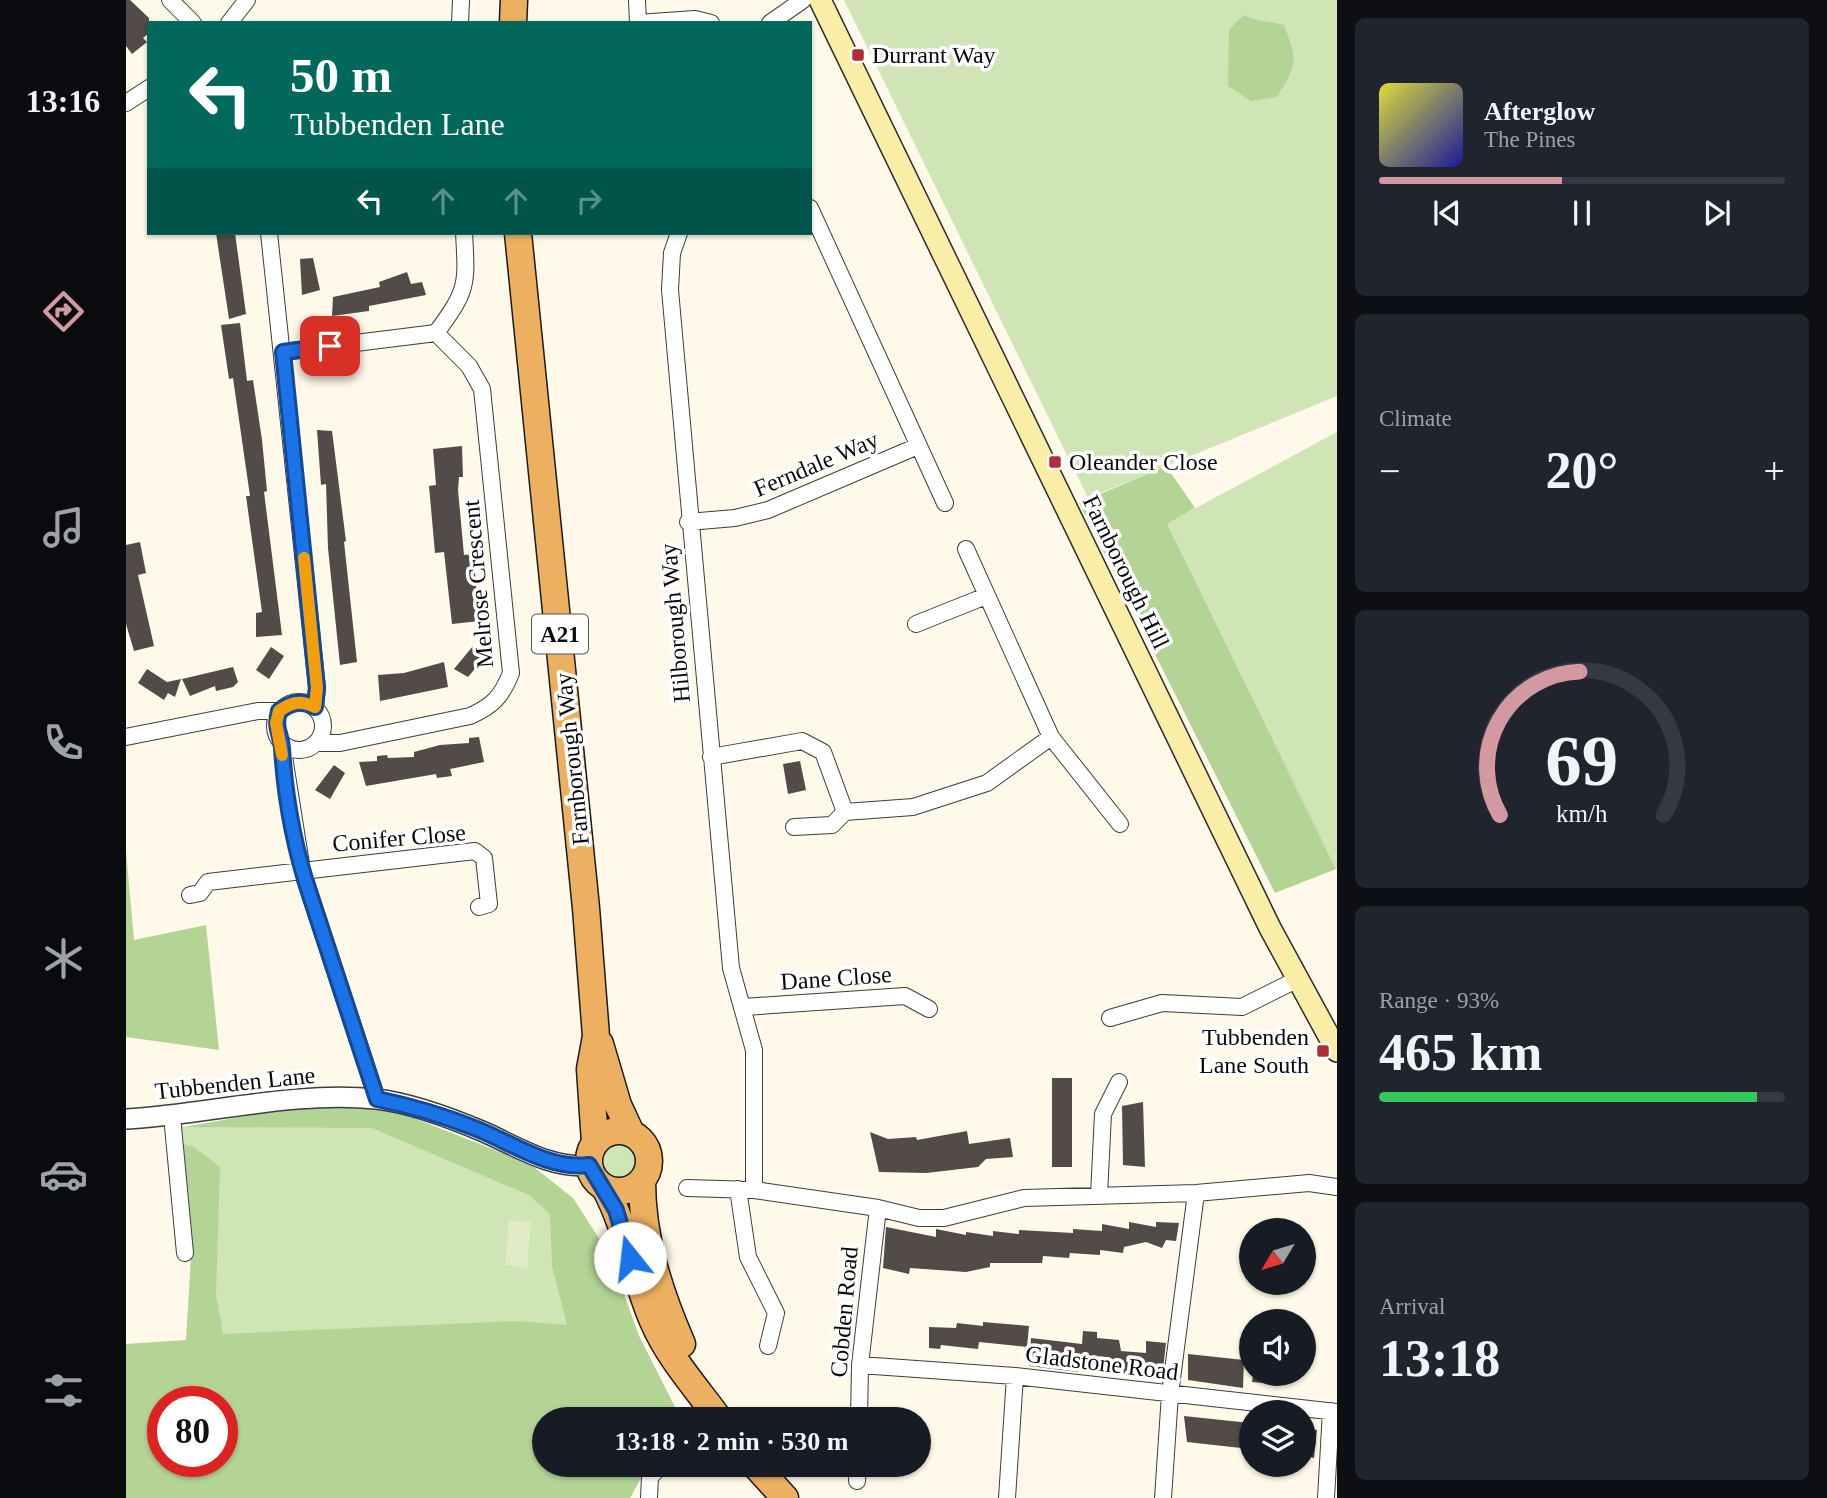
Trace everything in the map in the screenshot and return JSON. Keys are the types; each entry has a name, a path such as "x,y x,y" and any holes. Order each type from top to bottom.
{"highway":[{"path":"513,21 514,0"},
{"name":"Farnborough Way","path":"518,235 573,764 596,1036 618,1105 631,1133"},
{"name":"Farnborough Way","path":"592,1154 590,1069 596,1036"},
{"path":"697,1388 652,1259 643,1222 642,1181 649,1163 648,1154 645,1145 631,1133 612,1131 592,1154 597,1181 605,1188 616,1210 637,1280 654,1323 675,1364 710,1407"},
{"path":"605,1188 625,1191 642,1181"},
{"path":"766,1477 785,1498"}],"main road":[{"name":"Farnborough Hill","path":"820,0 1270,928 1337,1051"}],"street":[{"path":"170,0 191,21"},
{"path":"231,21 247,0"},
{"path":"460,21 461,0"},
{"path":"637,0 638,21"},
{"path":"773,21 803,0"},
{"path":"666,21 703,21"},
{"path":"126,103 147,89"},
{"path":"812,212 944,503"},
{"path":"269,235 317,688 315,707"},
{"path":"283,352 436,333 455,307 467,281 464,235"},
{"name":"Hilborough Way","path":"678,235 672,253 669,278 688,522 731,968 754,1050 746,1190 748,1257 776,1313 768,1346"},
{"name":"Melrose Crescent","path":"318,743 340,743 470,716 486,709 502,695 511,673 482,389 469,366 436,333"},
{"name":"Ferndale Way","path":"688,522 757,514 918,446"},
{"path":"966,550 1051,737 1121,824"},
{"path":"916,624 986,596"},
{"path":"126,737 258,710 279,711 290,704 303,701 315,707 322,718 323,732 318,743 305,750 293,750 282,744"},
{"path":"279,711 276,723 282,744 302,870 377,1099"},
{"path":"794,827 832,825 845,812 913,807 987,783 1051,737"},
{"path":"711,757 802,741 822,752 845,812"},
{"name":"Conifer Close","path":"302,870 475,851 484,859 489,904 479,907"},
{"path":"190,895 200,893 208,882 302,870"},
{"path":"1110,1018 1162,1003 1242,1007 1298,979"},
{"name":"Dane Close","path":"744,1007 905,996 929,1009"},
{"path":"1098,1195 1103,1114 1119,1082"},
{"name":"Tubbenden Lane","path":"126,1119 172,1116 277,1100 377,1099 406,1105 476,1129 564,1166 592,1154"},
{"path":"172,1116 185,1252"},
{"path":"687,1188 746,1190 878,1208 919,1218 944,1218 1024,1198 1196,1193 1309,1183 1337,1187"},
{"path":"1163,1498 1171,1394 1196,1193"},
{"name":"Cobden Road","path":"859,1407 860,1365 878,1208"},
{"name":"Gladstone Road","path":"860,1365 1014,1376 1334,1412"},
{"path":"1007,1498 1014,1376"},
{"path":"1326,1498 1334,1412"},
{"path":"649,1498 650,1477"}],"green space":[{"path":"844,0 1337,0 1337,396 1088,498"},
{"path":"1244,15 1284,25 1292,47 1293,62 1292,70 1277,97 1251,101 1228,86 1229,29"},
{"path":"1337,432 1337,868 1336,869 1166,524"},
{"path":"1166,466 1195,508 1167,524 1336,869 1275,893 1079,503"},
{"path":"126,851 134,940 206,925 219,1050 126,1037"},
{"path":"325,1102 396,1111 437,1128 573,1198 610,1256 639,1336 675,1407 532,1407 532,1477 641,1477 630,1498 126,1498 147,1443 147,1477 238,1477 238,1386 169,1386 186,1340 191,1259 179,1125 184,1127"},
{"path":"325,1102 396,1111 530,1164 573,1198 610,1256 639,1336 675,1407 532,1407 532,1477 641,1477 630,1498 126,1498 126,1344 186,1340 191,1259 179,1143 194,1147 220,1167 216,1295 223,1334 516,1321 567,1325 552,1266 550,1214 529,1195 372,1128 184,1127"},
{"path":"619,1140 634,1146 640,1161 634,1176 619,1182 604,1176 598,1161 604,1146"},
{"path":"509,1220 531,1222 527,1268 505,1265"}],"building":[{"path":"126,0 130,0 149,21 147,35 143,38 147,42 132,54 126,46"},
{"path":"216,235 235,235 246,314 229,319"},
{"path":"313,258 320,290 302,295 300,259"},
{"path":"407,272 411,284 422,282 426,295 369,306 369,311 332,316 333,297 380,287 379,282"},
{"path":"240,323 247,381 253,380 262,440 267,491 264,492 282,635 256,637 256,613 262,612 246,496 250,496 233,378 229,379 221,325"},
{"path":"317,430 332,431 346,541 357,662 340,665 328,548 326,484 321,485"},
{"path":"462,446 463,477 459,477 458,490 464,555 473,554 480,621 452,624 444,552 435,553 429,486 436,485 433,449"},
{"path":"140,542 146,573 138,575 154,646 134,651 126,624 126,545"},
{"path":"473,646 485,657 468,677 454,669"},
{"path":"271,647 284,656 269,679 256,670"},
{"path":"444,662 448,687 380,701 378,675 404,673"},
{"path":"233,667 238,682 233,687 216,691 215,686 190,696 182,679"},
{"path":"147,669 167,682 181,679 175,697 168,693 164,700 138,683"},
{"path":"479,737 484,762 450,769 452,776 437,778 436,774 366,786 359,762 377,761 377,756 387,755 388,758 414,757 414,752 440,745 469,743 469,738"},
{"path":"800,761 806,790 788,794 783,764"},
{"path":"334,765 345,773 330,799 315,790"},
{"path":"1052,1078 1072,1078 1072,1167 1052,1167"},
{"path":"1143,1102 1145,1167 1123,1165 1122,1106"},
{"path":"967,1131 969,1144 1010,1138 1013,1157 986,1159 978,1167 926,1173 879,1172 870,1132 888,1139 916,1137 917,1140"},
{"path":"1129,1222 1156,1227 1156,1222 1179,1223 1176,1241 1166,1240 1162,1248 1146,1242 1124,1247 1123,1253 1100,1250 1100,1255 1070,1253 1069,1258 1043,1256 1042,1263 990,1263 990,1267 966,1272 910,1268 909,1274 883,1268 886,1227 936,1237 936,1229 966,1235 966,1232 993,1236 993,1231 1019,1234 1019,1230 1073,1233 1073,1229 1102,1231 1102,1224 1129,1229"},
{"path":"983,1322 1029,1326 1027,1347 979,1342 978,1349 941,1345 940,1349 929,1348 929,1327 956,1328 957,1323 983,1326"},
{"path":"1083,1331 1097,1332 1097,1338 1119,1340 1121,1351 1146,1353 1146,1341 1166,1343 1162,1378 1078,1368 1078,1372 1029,1366 1031,1338 1082,1344"},
{"path":"1188,1354 1239,1359 1239,1386 1243,1388 1188,1380"},
{"path":"1184,1416 1239,1422 1239,1448 1187,1442"}],"slow traffic":[{"path":"282,755 276,723 279,711 290,704 303,701 315,707 317,688 304,558"}],"place":[{"name":"Durrant Way","path":"858,55"},
{"name":"Oleander Close","path":"1055,462"},
{"name":"Tubbenden Lane South","path":"1323,1051"}],"route":[{"path":"330,346 283,352 317,688 315,707 303,701 290,704 279,711 276,723 277,735 282,744 302,870 377,1099 406,1105 476,1129 564,1166 589,1165 616,1210 630,1258"}]}
